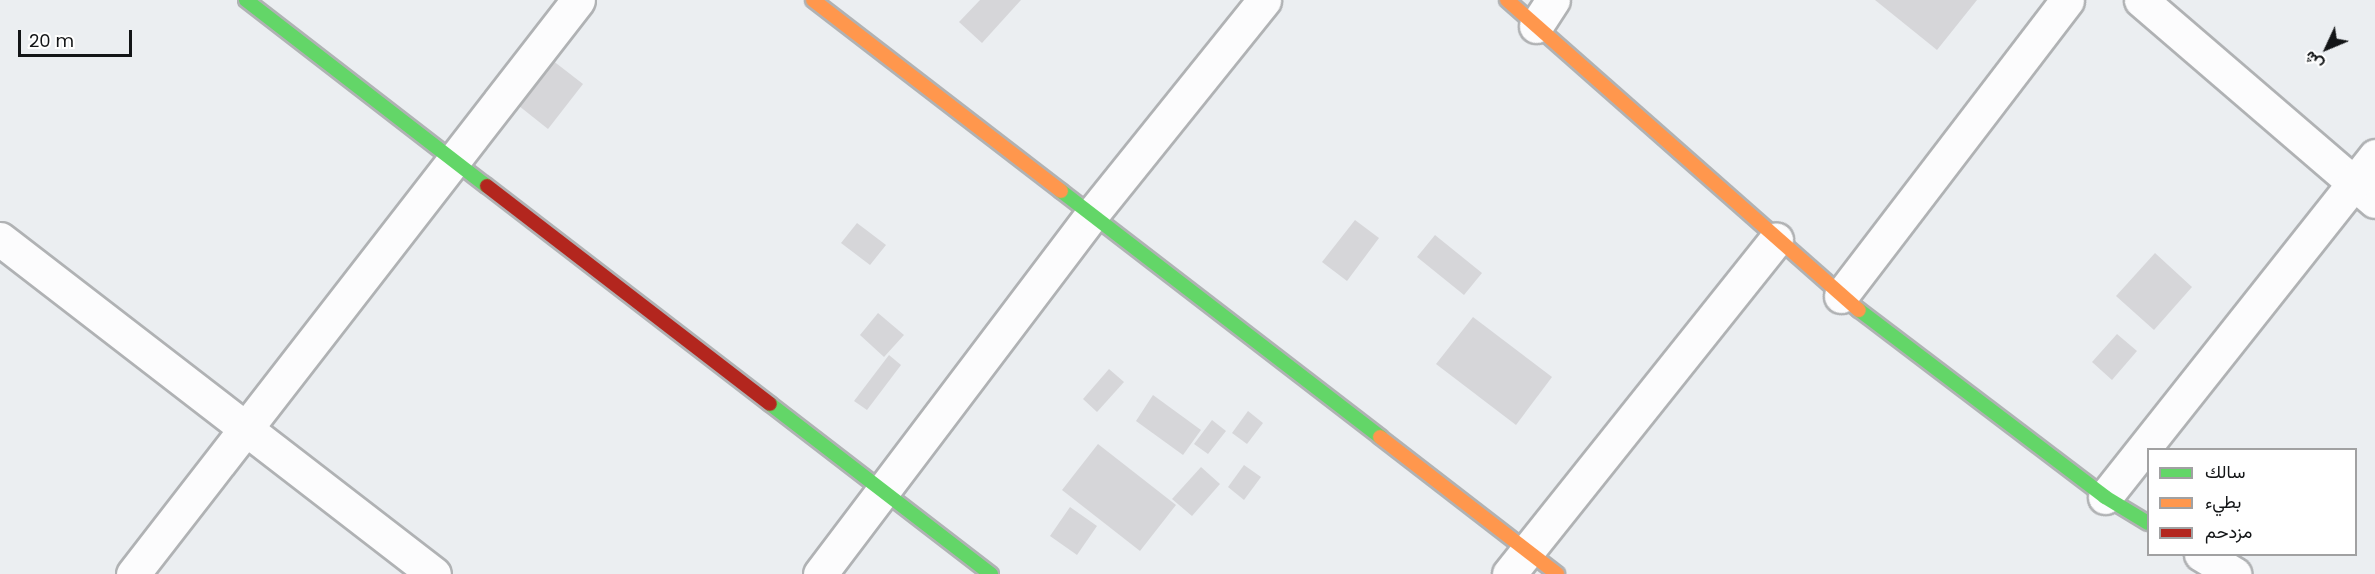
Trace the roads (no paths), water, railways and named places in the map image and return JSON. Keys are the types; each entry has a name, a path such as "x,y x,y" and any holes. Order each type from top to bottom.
{"main road":[{"path":"246,0 992,574"},
{"path":"813,0 1093,213 1518,563 1557,574"},
{"path":"1507,0 1544,13 1776,240 1841,296 2105,497 2147,522"}],"street":[{"path":"133,574 578,0"},
{"path":"820,574 1093,213 1264,0"},
{"path":"1841,296 2067,0"},
{"path":"2141,0 2364,191"},
{"path":"2105,497 2364,191 2375,156"},
{"path":"0,239 434,574"},
{"path":"1518,563 1776,240"},
{"path":"2203,556 2234,574"}]}
